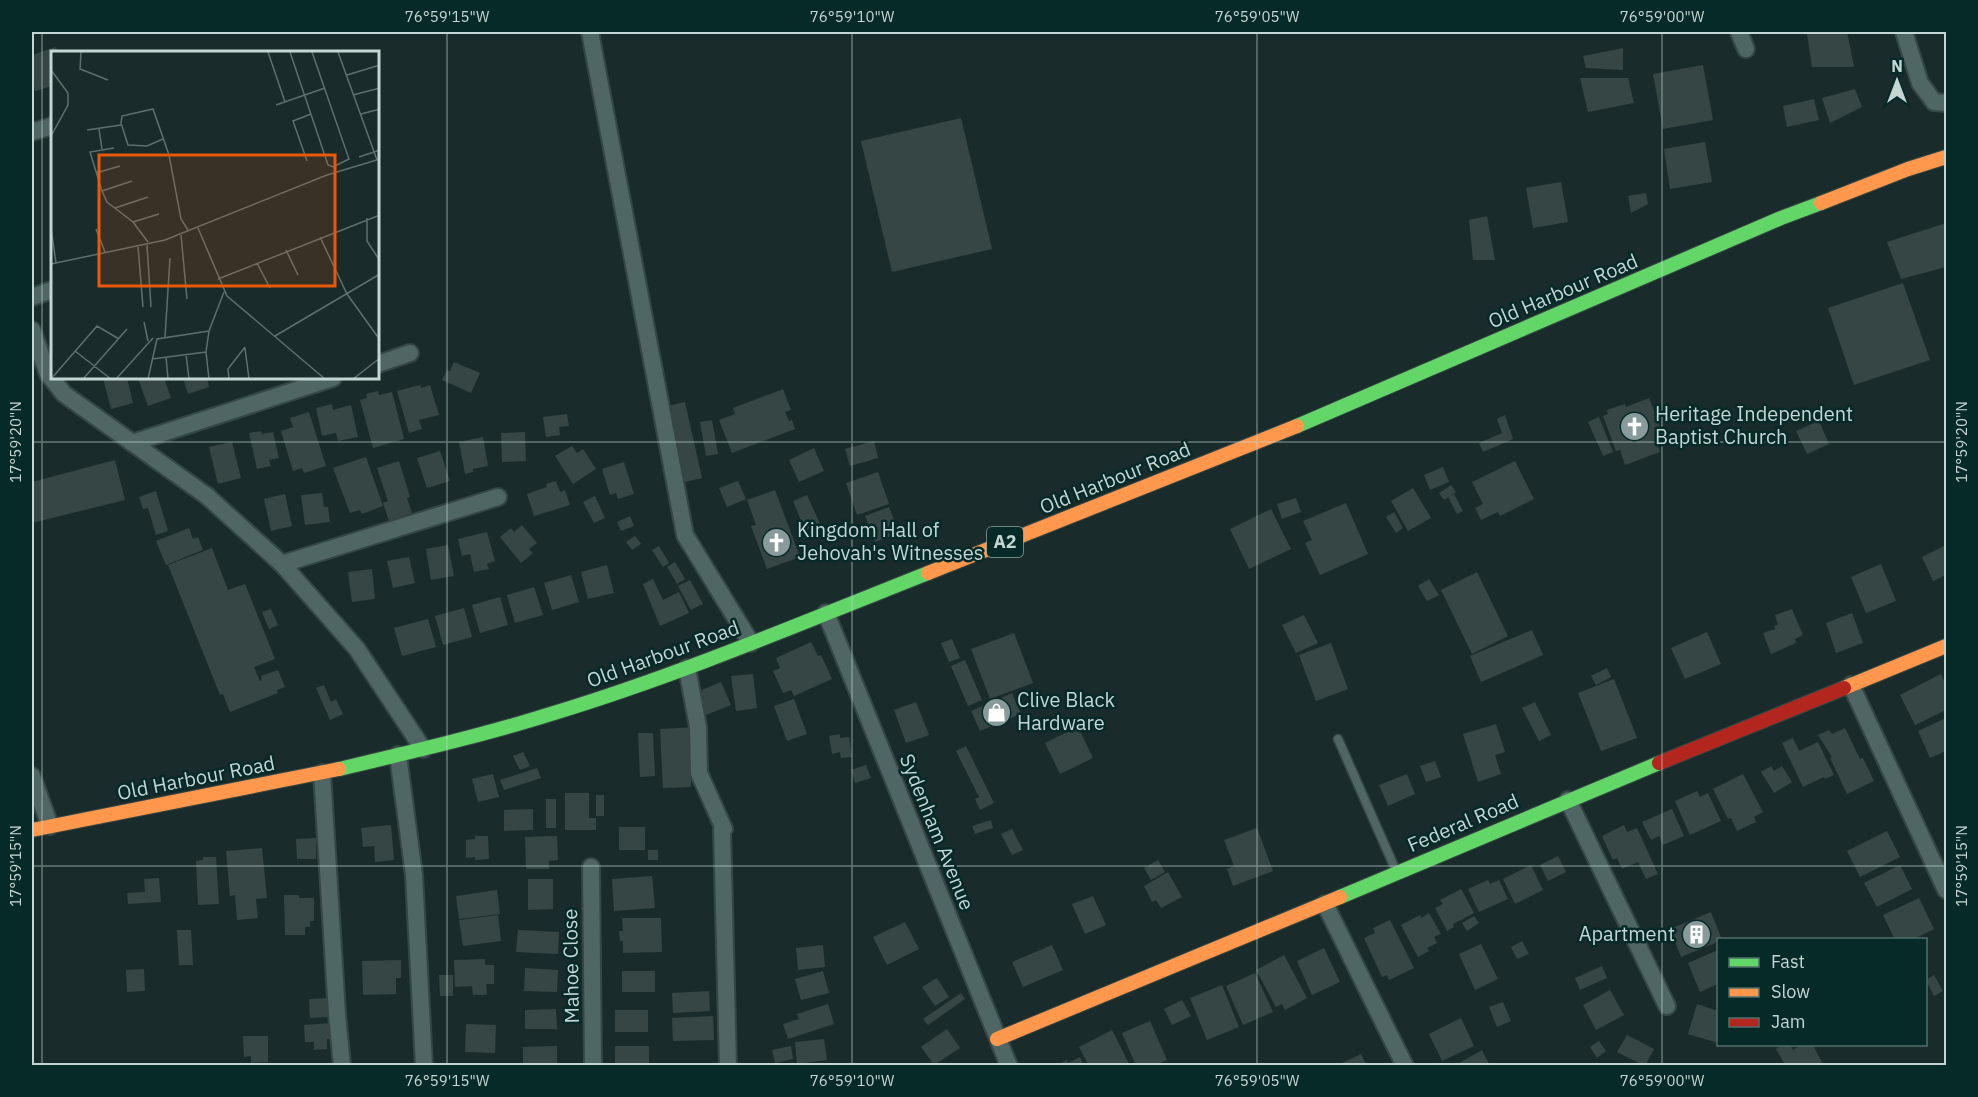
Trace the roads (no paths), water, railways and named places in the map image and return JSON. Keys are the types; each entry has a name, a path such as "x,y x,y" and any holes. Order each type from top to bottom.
{"main road":[{"name":"Old Harbour Road","path":"32,830 322,773 423,749 554,713 687,669 1318,418 1781,218 1908,169 1947,157"},
{"name":"Federal Road","path":"997,1039 1325,904 1568,800 1947,646"}],"street":[{"path":"590,32 685,535 751,644"},
{"path":"1739,32 1746,49"},
{"path":"1904,32 1920,84 1940,103"},
{"path":"32,132 51,126"},
{"path":"32,297 51,290"},
{"path":"32,330 51,378"},
{"path":"380,363 410,353"},
{"path":"53,380 64,394 207,496 282,564 357,649 423,749"},
{"path":"132,443 327,380"},
{"path":"282,564 498,497"},
{"name":"Sydenham Avenue","path":"826,613 1009,1065"},
{"path":"687,669 698,727 699,773 724,829 722,829 728,1065"},
{"path":"1851,685 1947,890"},
{"path":"398,755 414,875 424,1065"},
{"path":"322,773 342,1065"},
{"path":"32,776 50,826"},
{"path":"1568,800 1667,1006"},
{"name":"Mahoe Close","path":"591,867 593,1065"},
{"path":"1325,904 1406,1065"}],"lane":[{"path":"1338,739 1397,873"}],"place":[{"name":"Heritage Independent Baptist Church","path":"1634,426"},
{"name":"Kingdom Hall of Jehovah's Witnesses","path":"776,542"},
{"name":"Clive Black Hardware","path":"996,712"},
{"name":"Apartment","path":"1696,934"}]}
